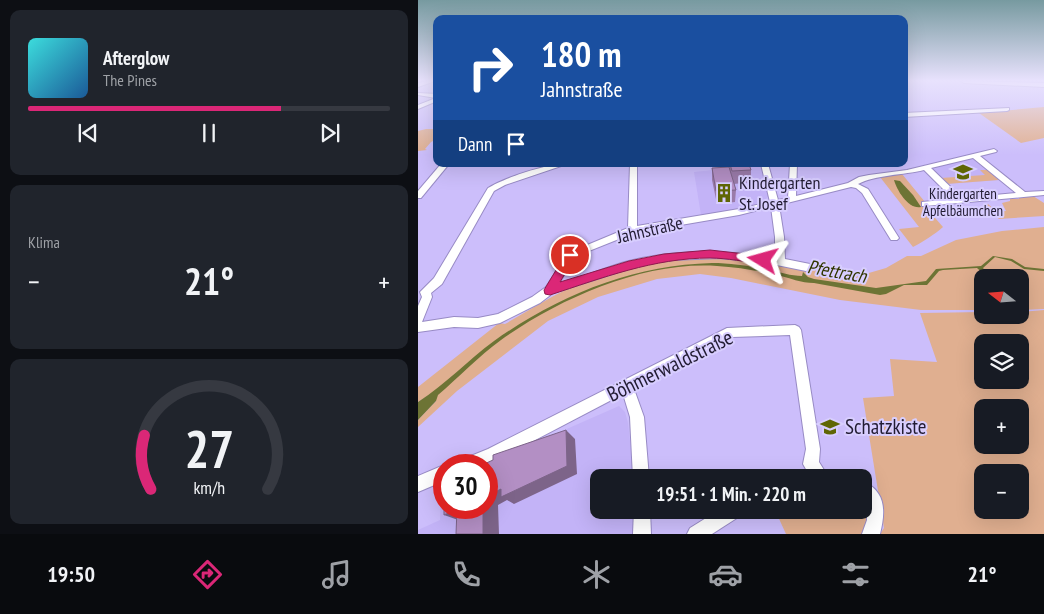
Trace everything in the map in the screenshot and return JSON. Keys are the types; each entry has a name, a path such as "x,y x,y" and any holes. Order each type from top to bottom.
{"street":[{"path":"908,115 1007,109"},
{"name":"Jahnstraße","path":"418,326 454,322 478,323 500,318 536,300 550,290 570,255 632,230 776,204 851,185 854,181 926,168 994,152"},
{"path":"975,156 1023,195"},
{"path":"418,196 442,167"},
{"path":"418,319 427,297 421,291 438,281 491,190 502,183 553,167"},
{"path":"632,230 633,167"},
{"path":"765,167 776,204 782,244 780,263"},
{"path":"792,199 793,167"},
{"path":"926,168 959,200"},
{"path":"851,185 858,186 865,191 894,238"},
{"path":"925,204 1044,193"},
{"path":"550,290 629,265 664,258 710,254 806,266"},
{"name":"Böhmerwaldstraße","path":"494,454 731,332 795,330 812,449 811,464 815,469"},
{"path":"627,387 637,418 640,469"},
{"path":"418,484 433,478"},
{"path":"872,497 875,500 875,520 872,534"},
{"path":"642,519 642,534"},
{"path":"696,534 720,519"}],"shaded area":[{"path":"1044,107 1044,138 1021,143 979,113"},
{"path":"433,129 433,141 425,149 427,150 418,151 418,131"},
{"name":"Kindergarten Apfelbäumchen","path":"971,159 977,161 999,180 946,184 931,168"},
{"path":"761,167 768,196 765,201 738,209 701,215 694,172"},
{"path":"980,170 988,170 999,180 946,184 941,178 985,175"},
{"path":"902,174 925,202 922,203 943,227 913,247 899,229 919,227 880,177"},
{"path":"894,180 900,181 921,207 912,206 908,203"},
{"path":"1033,196 1044,203 1044,216 999,219 984,205 988,204 996,211 1006,211 1002,203 1010,201 1010,199"},
{"path":"1044,227 1044,309 1029,310 1029,269 974,269 974,310 921,310 840,300 731,278 700,274 657,279 598,297 548,321 457,391 418,427 418,420 436,401 436,391 418,402 418,387 499,323 505,324 562,292 596,278 627,269 676,259 708,257 743,260 802,270 803,267 855,277 886,268 907,256 921,256 956,240 1002,231"},
{"path":"993,256 1012,259 1025,267 1044,269 1044,271 1024,269 1011,261 995,257 984,269 939,271 927,285 904,285 880,295 755,271 717,266 689,266 632,276 604,285 549,310 501,340 438,395 436,401 418,420 418,402 438,388 494,341 544,310 571,297 625,276 683,265 719,263 748,266 798,276 802,276 803,272 808,277 814,279 876,288 926,281 936,269 981,266"},
{"path":"1044,310 1044,534 880,534 884,528 863,398 894,396 890,359 937,362 920,313 974,312 974,324 1029,324 1029,311"},
{"path":"619,406 625,412 628,423 633,469 590,469 590,519 636,519 636,534 418,534 418,530 440,519 498,519 498,459"},
{"path":"779,519 868,519 863,534 786,534"}],"building":[{"path":"729,167 736,190 716,191 712,168"},
{"path":"731,167 750,167 751,170 732,171"},
{"path":"566,430 567,466 501,497 501,489 498,490 498,454 496,454"},
{"path":"457,519 483,519 483,534 456,534"}],"place":[{"name":"Kindergarten Apfelbäumchen","path":"963,172"},
{"name":"Kindergarten St. Josef","path":"724,193"},
{"name":"Schatzkiste","path":"830,427"}],"route":[{"path":"570,255 550,290 562,288 629,265 664,258 710,254 763,260"}],"water label":[{"name":"Pfettrach","path":"837,271"}]}
